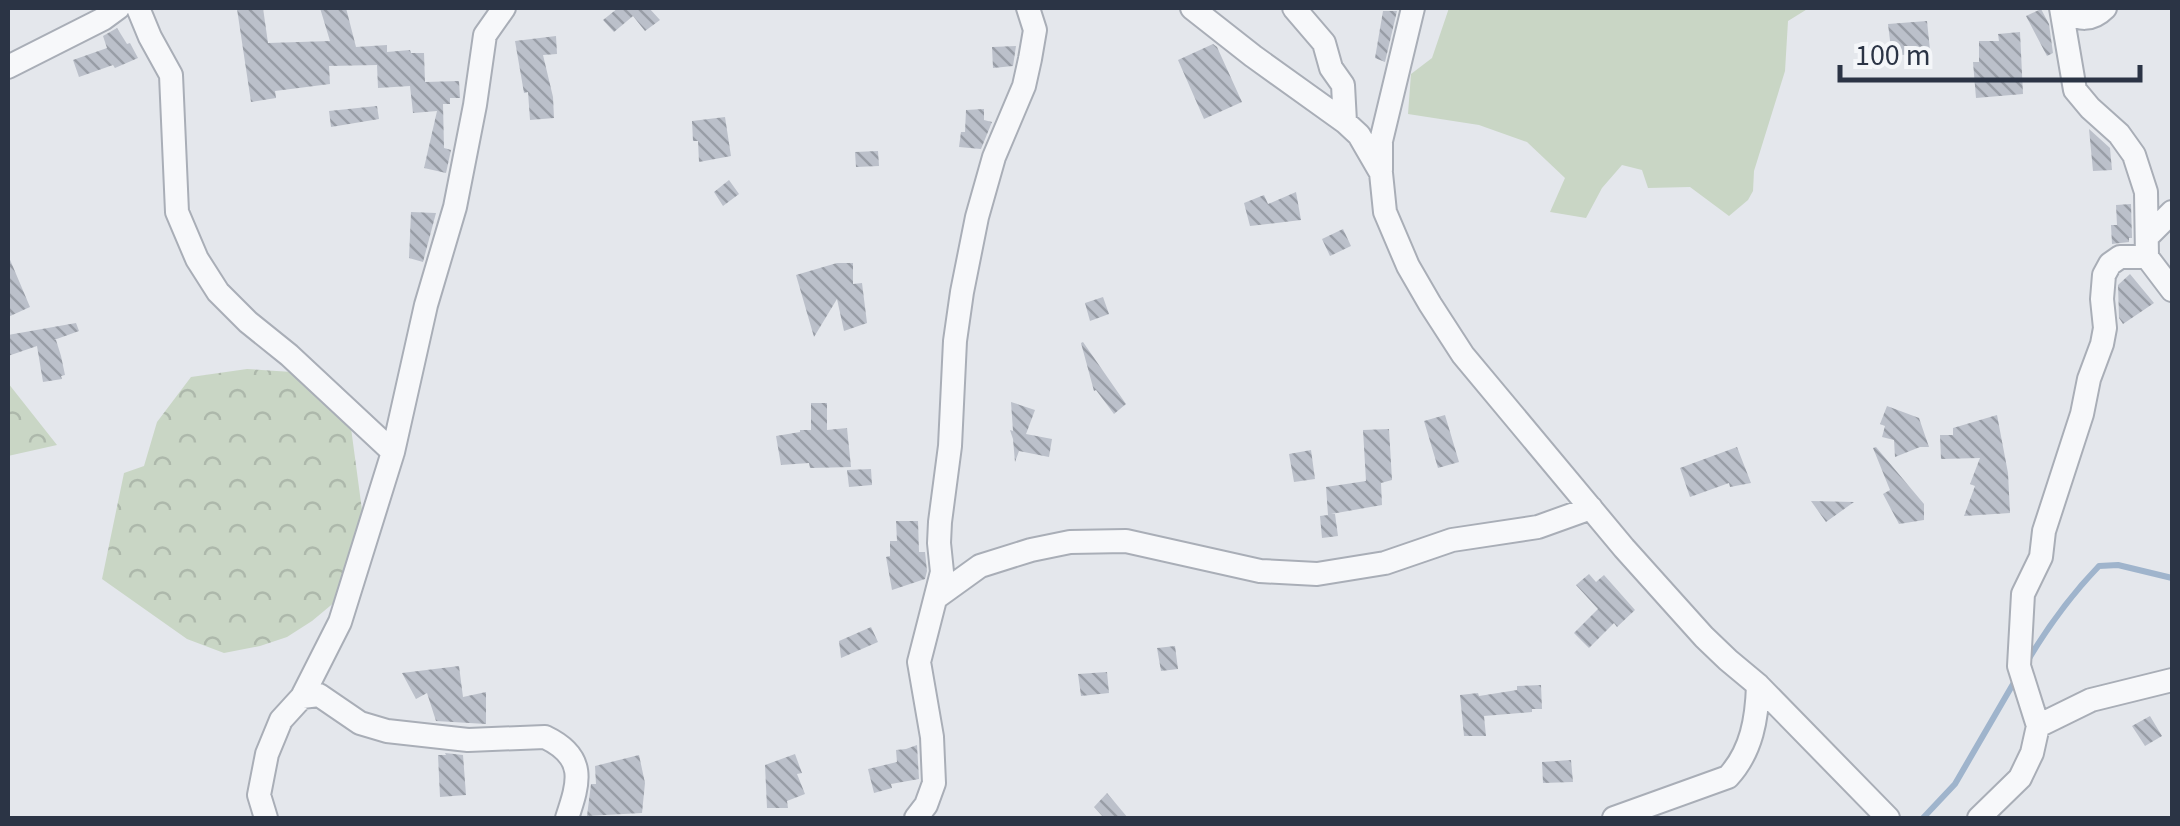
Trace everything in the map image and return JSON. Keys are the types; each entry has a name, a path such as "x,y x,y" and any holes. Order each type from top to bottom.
{"street":[{"path":"8,68 118,8"},
{"path":"138,8 171,74 178,212 197,258 218,292 248,322 394,452"},
{"path":"247,818 259,795 267,754 281,720 302,697 340,622 394,452 426,305 455,207 485,35 504,8"},
{"path":"938,818 932,736 919,662 942,572 940,522 962,292 994,157 1024,86 1035,30 1028,8"},
{"path":"1192,8 1345,122 1359,135 1381,173"},
{"path":"1294,8 1324,43 1331,68 1344,85 1345,122"},
{"path":"1412,8 1381,141 1381,173 1388,219 1430,304 1463,355 1624,548 1704,637 1758,685 1888,818"},
{"path":"2062,10 2087,19 2105,8"},
{"path":"2062,10 2075,90 2119,134 2134,155 2146,192 2148,247 2172,290"},
{"path":"1979,818 2020,778 2032,753 2038,726 2019,666 2024,594 2042,557 2044,531 2082,414 2088,379 2102,344 2104,275 2120,257 2148,247 2172,212"},
{"path":"937,596 980,566 1070,542 1126,541 1260,571 1317,574 1385,563 1452,540 1538,528 1591,508"},
{"path":"2038,726 2091,700 2172,680"},
{"path":"1614,818 1728,777 1752,738 1758,685"},
{"path":"302,697 319,694 360,723 388,731 468,740 545,736 569,754 577,770 577,787 567,818"},
{"path":"916,818 926,806 934,783"},
{"path":"259,795 266,818"}],"green space":[{"path":"1449,8 1809,8 1788,21 1785,71 1748,200 1729,216 1690,187 1648,188 1642,170 1622,165 1602,188 1586,218 1550,212 1565,178 1527,142 1479,125 1408,114 1411,74 1432,58"},
{"path":"247,369 307,373 349,413 364,525 342,596 287,637 224,653 187,639 102,579 124,473 144,466 157,422 191,377"},
{"path":"8,383 57,445 8,456"}],"building":[{"path":"263,8 268,43 330,41 320,8 346,8 356,47 387,45 387,52 424,53 425,82 459,81 460,98 450,98 450,104 443,104 444,148 451,150 446,173 424,168 437,111 413,113 410,86 378,88 377,65 329,66 330,84 275,91 276,98 251,102 237,9"},
{"path":"618,8 649,8 660,20 645,31 633,16 614,32 603,20"},
{"path":"2041,9 2049,24 2053,53 2047,56 2026,16"},
{"path":"1383,11 1397,11 1385,62 1375,58"},
{"path":"1927,21 1930,50 1892,57 1888,24"},
{"path":"117,28 138,58 79,77 73,60 107,48 103,36"},
{"path":"2020,32 2023,94 1976,98 1973,62 1979,62 1979,41 1999,41 1998,34"},
{"path":"556,36 557,54 543,55 554,118 530,120 528,92 524,93 515,41"},
{"path":"1213,44 1242,102 1204,119 1178,60"},
{"path":"1016,46 1013,66 993,68 992,47"},
{"path":"377,106 379,119 331,127 329,111"},
{"path":"984,109 984,120 992,122 981,149 959,147 961,132 965,132 966,110"},
{"path":"725,117 731,156 699,162 692,121"},
{"path":"2089,129 2110,148 2112,170 2093,171"},
{"path":"878,151 879,166 856,167 855,152"},
{"path":"729,180 739,194 723,206 714,192"},
{"path":"1296,192 1301,220 1250,226 1244,203 1264,195 1268,204"},
{"path":"2131,204 2132,238 2112,244 2111,225 2117,225 2116,205"},
{"path":"411,212 436,213 423,262 409,258"},
{"path":"1343,229 1351,246 1330,256 1322,239"},
{"path":"8,255 30,307 8,317"},
{"path":"837,263 853,263 853,284 862,283 867,323 844,331 837,299 814,337 796,275"},
{"path":"2130,274 2154,303 2123,324 2119,318 2118,285"},
{"path":"1103,297 1109,314 1090,321 1085,303"},
{"path":"76,323 79,331 54,340 65,375 62,379 43,382 37,346 8,356 8,335"},
{"path":"1083,342 1126,404 1114,414 1094,391"},
{"path":"1011,402 1035,410 1026,434 1052,439 1049,457 1019,451 1015,462"},
{"path":"811,403 827,403 827,430 847,428 851,467 781,465 776,436 811,430"},
{"path":"1887,406 1919,418 1929,447 1895,457 1894,440 1882,437 1885,426 1880,424"},
{"path":"1445,415 1459,462 1438,468 1424,421"},
{"path":"1997,415 2008,473 2010,513 1964,516 1980,458 1941,459 1940,435 1953,435 1953,428"},
{"path":"1389,429 1392,480 1381,483 1382,505 1331,514 1335,514 1338,536 1322,538 1320,516 1328,515 1326,487 1366,481 1363,430"},
{"path":"1737,447 1751,483 1730,487 1729,483 1690,497 1680,468"},
{"path":"1873,448 1924,504 1924,520 1899,524 1883,494 1890,490"},
{"path":"1311,450 1315,479 1294,482 1289,454"},
{"path":"871,469 872,485 849,487 847,470"},
{"path":"1811,501 1854,502 1826,522"},
{"path":"896,521 918,521 919,552 925,552 927,571 925,579 892,590 886,557 890,556 890,541 897,541"},
{"path":"1589,574 1596,582 1604,575 1635,610 1617,627 1614,623 1589,648 1574,633 1598,609 1576,585"},
{"path":"871,627 878,642 841,658 839,641"},
{"path":"1175,646 1178,669 1161,671 1157,648"},
{"path":"459,666 463,697 486,692 486,724 436,721 427,693 416,699 402,673"},
{"path":"1107,672 1109,693 1081,696 1078,674"},
{"path":"1541,685 1542,709 1484,716 1486,736 1464,736 1460,695 1479,696 1517,690 1517,686"},
{"path":"2150,716 2162,736 2145,746 2132,726"},
{"path":"917,745 919,779 891,784 892,788 874,793 868,769 897,762 896,750"},
{"path":"795,754 805,794 787,801 788,808 767,808 765,765"},
{"path":"438,755 463,755 466,795 440,797"},
{"path":"639,755 645,783 642,813 587,816 591,784 596,784 595,766"},
{"path":"1571,760 1573,782 1543,783 1542,762"},
{"path":"1107,793 1128,818 1104,818 1094,807"}],"waterway":[{"path":"2028,660 2061,611 2099,566 2118,565 2172,578"},
{"path":"1923,818 1955,784 2016,679"}]}
